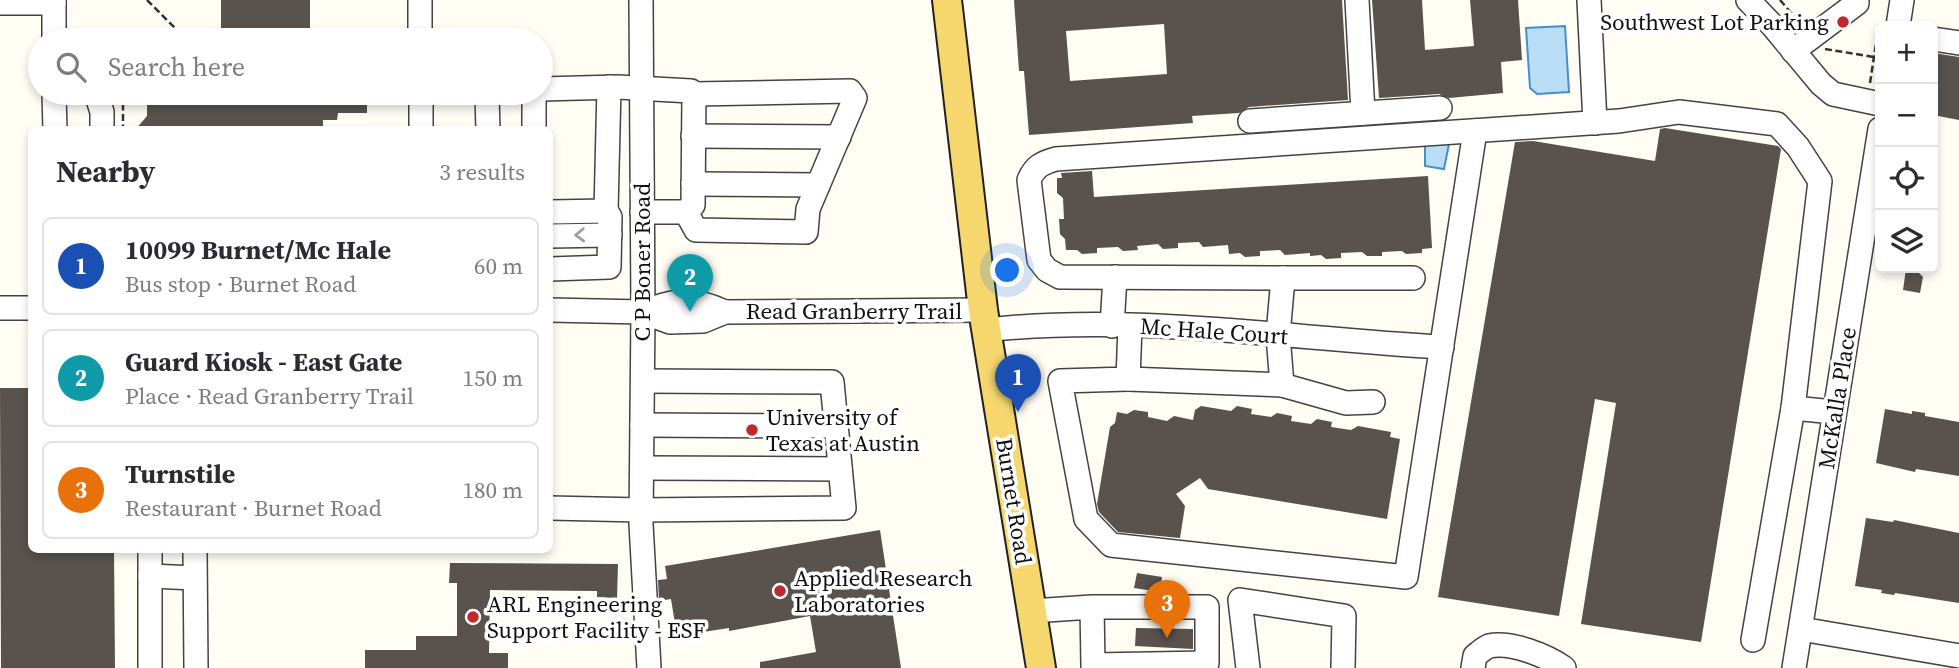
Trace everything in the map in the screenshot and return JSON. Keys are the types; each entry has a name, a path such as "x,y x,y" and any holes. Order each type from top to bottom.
{"main road":[{"name":"Burnet Road","path":"947,0 984,320 1041,668"}],"street":[{"path":"420,0 421,28"},
{"name":"C P Boner Road","path":"641,0 641,517 649,668"},
{"path":"1357,0 1363,113"},
{"path":"1589,0 1595,123"},
{"path":"1748,0 1821,84 1833,94 1846,98 1875,96"},
{"path":"1793,51 1857,3 1857,0"},
{"path":"1890,21 1902,0"},
{"path":"0,3 54,1 54,28"},
{"path":"1938,40 1959,43"},
{"path":"553,269 609,267 610,217 606,211 609,87"},
{"path":"553,89 641,88 687,90 694,94 850,91 855,98 808,209 806,232 696,230 686,212"},
{"path":"642,212 686,212 693,205 694,94"},
{"path":"54,105 54,126"},
{"path":"100,105 102,126"},
{"path":"421,105 421,126"},
{"path":"487,105 488,126"},
{"path":"534,105 534,126"},
{"path":"1250,121 1440,108"},
{"path":"1413,278 1060,277 1047,270 1039,260 1030,180 1033,170 1042,163 1056,159 1595,123 1679,112 1777,124 1798,147 1820,181 1793,408 1753,640"},
{"path":"1373,402 1346,403 1282,385 1128,379 1060,381 1086,519 1111,545 1406,577 1475,131"},
{"path":"694,136 839,136"},
{"name":"McKalla Place","path":"1794,668 1877,147"},
{"path":"693,184 818,185"},
{"path":"553,212 606,211"},
{"path":"553,236 610,234"},
{"path":"1115,277 1128,379"},
{"path":"1282,385 1279,335 1283,278"},
{"path":"0,308 28,308"},
{"name":"Read Granberry Trail","path":"553,310 643,312 670,322 703,321 725,312 984,320"},
{"name":"Mc Hale Court","path":"984,320 1028,325 1180,326 1442,347"},
{"path":"553,508 641,517 844,508 832,382 643,381"},
{"path":"1793,408 1835,412"},
{"path":"642,425 836,426"},
{"path":"642,468 840,469"},
{"path":"150,553 150,668"},
{"path":"195,553 196,668"},
{"path":"150,576 195,578"},
{"path":"1248,668 1240,600 1344,616 1343,668"},
{"path":"1032,611 1093,607 1207,607 1207,663 1093,665 1093,607"},
{"path":"1801,629 1959,656"},
{"path":"1473,668 1475,656 1487,646 1504,645 1548,657 1564,668"}],"path":[{"path":"147,0 175,28"},
{"path":"1780,0 1805,29"},
{"path":"1822,48 1874,57 1875,96"},
{"path":"123,105 123,126"}],"water":[{"path":"1565,26 1569,92 1537,94 1530,88 1526,28"},
{"path":"1425,141 1449,144 1444,169 1425,166"}],"building":[{"path":"221,0 310,0 310,28 221,28"},
{"path":"1014,0 1342,0 1348,100 1249,107 1239,113 1192,116 1193,123 1029,135 1024,71 1019,71","holes":["1164,24 1167,74 1070,81 1066,31"]},
{"path":"1372,0 1422,0 1425,50 1474,46 1470,0 1518,0 1522,60 1501,62 1503,93 1449,98 1439,94 1379,98"},
{"path":"1938,54 1959,57 1959,120 1938,116"},
{"path":"147,105 367,105 367,113 338,113 337,120 323,120 323,126 138,126 147,116"},
{"path":"1660,129 1778,146 1781,149 1701,642 1581,624 1616,403 1595,399 1559,616 1438,597 1515,142 1533,141 1655,161"},
{"path":"1092,171 1094,197 1428,176 1432,248 1422,249 1422,253 1382,252 1382,256 1367,256 1362,252 1341,253 1341,258 1326,259 1321,255 1310,256 1310,253 1285,255 1280,250 1260,251 1260,256 1245,257 1240,253 1229,254 1228,245 1203,247 1199,242 1178,243 1178,248 1163,249 1158,244 1137,246 1138,250 1123,251 1118,247 1097,248 1097,253 1082,254 1077,250 1066,250 1065,239 1060,234 1059,219 1064,219 1063,198 1057,193 1057,178 1062,178 1061,173"},
{"path":"1905,273 1919,273 1923,277 1920,293 1903,290"},
{"path":"0,388 28,388 28,553 114,553 115,668 1,668"},
{"path":"1201,406 1231,411 1237,406 1252,409 1251,414 1271,417 1277,413 1292,416 1291,421 1311,424 1317,419 1332,422 1331,427 1351,430 1358,426 1391,432 1390,437 1400,439 1387,519 1208,489 1200,478 1176,494 1185,506 1180,538 1118,532 1099,512 1097,504 1110,427 1115,423 1117,412 1127,414 1134,410 1148,412 1148,417 1167,421 1174,416 1193,420 1195,410"},
{"path":"1885,409 1912,414 1912,411 1925,413 1925,416 1959,422 1959,476 1916,469 1915,472 1876,463"},
{"path":"1866,518 1894,520 1959,533 1959,603 1881,593 1882,590 1855,586"},
{"name":"Applied Research Laboratories","path":"880,530 901,668 760,668 760,662 816,652 810,616 729,631 729,628 677,636 671,599 659,601 658,580 667,579 665,566"},
{"name":"ARL Engineering Support Facility - ESF","path":"450,563 618,564 617,598 597,597 597,591 490,590 489,653 508,653 508,668 365,668 365,650 416,650 416,636 457,636 457,583 449,583"},
{"path":"1137,573 1162,577 1160,592 1134,588"},
{"path":"1136,628 1193,629 1193,649 1135,646"}],"place":[{"name":"Southwest Lot Parking","path":"1843,22"},
{"name":"Guard Kiosk - East Gate","path":"690,312"},
{"name":"10099 Burnet/Mc Hale","path":"1018,412"},
{"name":"University of Texas at Austin","path":"752,430"},
{"name":"Applied Research Laboratories","path":"780,591"},
{"name":"ARL Engineering Support Facility - ESF","path":"473,617"},
{"name":"Turnstile","path":"1167,638"}]}
